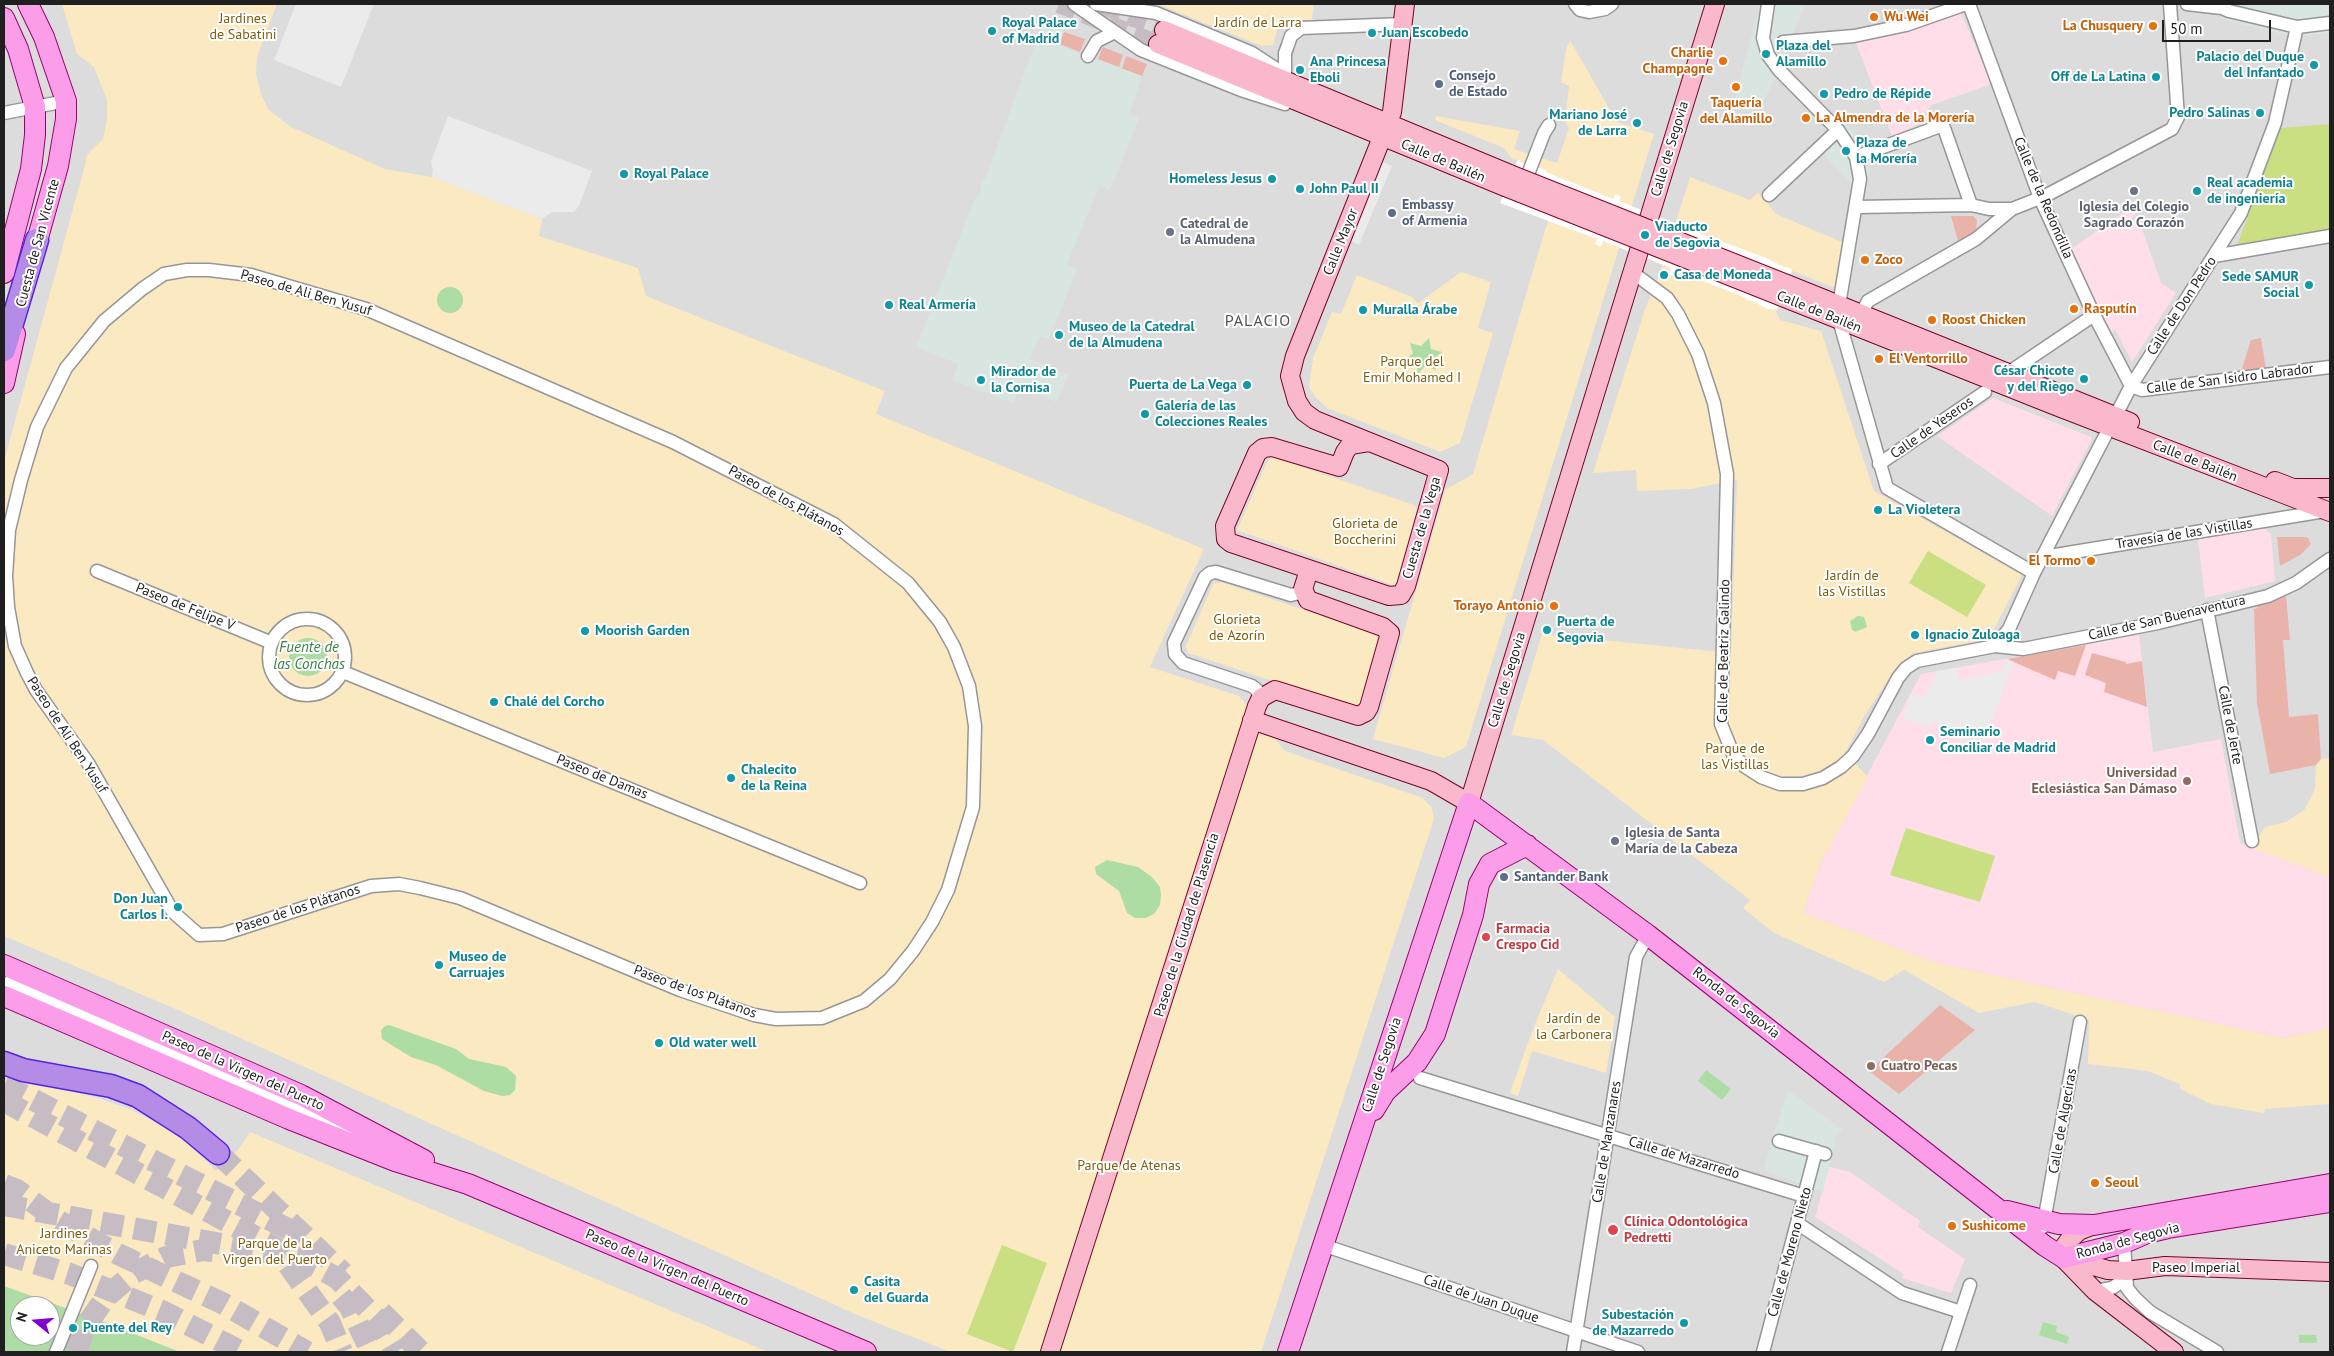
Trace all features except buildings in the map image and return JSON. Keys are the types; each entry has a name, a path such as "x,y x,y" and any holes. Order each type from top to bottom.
{"highway":[{"path":"4,350 37,240"},
{"path":"4,1063 22,1070 111,1086 138,1096 188,1128 218,1153"}],"main road":[{"name":"Cuesta de San Vicente","path":"4,383 37,240 58,166 66,119 66,102 44,37 28,4"},
{"name":"Cuesta de San Vicente","path":"4,18 18,50 35,107 35,135 31,169 4,273"},
{"name":"Ronda de Segovia","path":"1469,803 1648,934 2046,1246 2064,1258 2124,1244 2148,1233 2168,1228 2330,1202"},
{"name":"Calle de Segovia","path":"1288,1352 1469,803"},
{"path":"1360,1132 1385,1092 1417,1062 1435,1034 1473,915 1479,884 1490,864 1501,856 1527,845"},
{"name":"Paseo de la Virgen del Puerto","path":"6,976 289,1119 395,1161 468,1184"},
{"name":"Paseo de la Virgen del Puerto","path":"6,976 301,1095 468,1184 866,1352"},
{"name":"Ronda de Segovia","path":"2000,1209 2044,1221 2094,1225 2330,1184"}],"street":[{"name":"Calle de Bailén","path":"1074,4 1141,50 1241,90 1352,117"},
{"name":"Calle de Bailén","path":"1096,4 1156,14 1252,53 1352,117"},
{"name":"Calle Mayor","path":"1293,392 1290,376 1295,356 1385,130 1392,105 1406,4"},
{"path":"1578,7 1597,11 1612,4"},
{"name":"Calle de Segovia","path":"1469,803 1715,4"},
{"path":"1768,4 1763,38 1773,62 1838,130 1856,157 1860,180 1839,312 1887,488 2034,573"},
{"path":"1783,42 1854,36 1906,25 1967,4"},
{"name":"Calle de la Redondilla","path":"1967,4 2040,198 2094,315 2131,386"},
{"path":"2186,4 2227,8 2298,27 2330,23"},
{"path":"1860,314 1868,301 1976,239 2012,209 2040,198 2172,129 2178,117 2170,7"},
{"path":"1285,75 1284,60 1291,36 1301,28 1403,24"},
{"name":"Calle de Don Pedro","path":"1995,646 2009,629 2034,573 2131,386 2241,212 2275,123 2298,27"},
{"path":"1088,56 1096,41 1115,32"},
{"name":"Calle de Bailén","path":"1161,37 1507,181 1785,290 2291,493 2328,512"},
{"path":"4,113 66,102"},
{"path":"1518,200 1544,133 1549,125"},
{"path":"1856,157 1943,125 1971,205"},
{"path":"1769,195 1838,130"},
{"path":"1856,207 1971,205 1989,209 2012,209"},
{"path":"2214,256 2330,236"},
{"name":"Paseo de Ali Ben Yusuf","path":"200,935 173,912 88,763 36,690 15,646 8,607 6,576 8,537 37,427 66,368 88,338 110,316 164,274 209,270 251,275 366,309 434,338"},
{"name":"Calle de Beatriz Galindo","path":"1632,272 1667,298 1688,331 1714,403 1727,474 1721,685 1722,724 1733,754 1744,766 1761,777 1780,784 1803,784 1824,778 1841,767 1853,756 1868,734 1898,678 1906,668 1922,660 1995,646"},
{"name":"Calle de Bailén","path":"1839,312 1860,314 2008,373 2113,422"},
{"path":"2008,373 2094,315"},
{"name":"Paseo de los Plátanos","path":"200,935 222,934 371,886 399,884 460,898 671,986 734,1009 754,1015 798,1020 822,1018 864,1001 890,979 914,951 932,922 948,890 973,807 975,726 970,686 954,647 940,622 908,583 834,524 773,491 673,442 434,338"},
{"name":"Calle de San Isidro Labrador","path":"2131,386 2142,390 2330,367"},
{"name":"Cuesta de la Vega","path":"1293,392 1304,412 1328,425 1439,470 1404,592 1396,597 1389,596 1231,543 1226,539 1225,526 1257,453 1263,448 1272,446 1339,467 1350,445 1369,442"},
{"name":"Calle de Yeseros","path":"1880,464 1985,392"},
{"name":"Cuesta de la Vega","path":"1328,425 1342,439 1345,452"},
{"path":"2291,493 2330,488"},
{"name":"Travesía de las Vistillas","path":"2043,557 2328,512"},
{"name":"Calle de San Buenaventura","path":"1995,646 2023,649 2158,623 2279,591 2307,576 2330,559"},
{"path":"1254,713 1259,696 1257,690 1252,686 1183,663 1175,654 1174,643 1205,577 1210,573 1216,572 1291,595 1300,593 1303,589 1309,570"},
{"name":"Paseo de Felipe V","path":"97,571 272,643"},
{"path":"1254,713 1261,698 1275,690 1358,716 1366,712 1369,707 1390,633 1383,627 1314,604 1304,595 1303,589"},
{"name":"Calle de Jerte","path":"2207,610 2252,841"},
{"path":"308,619 321,621 331,627 339,636 344,647 346,659 342,672 337,681 323,692 305,696 294,693 282,686 274,676 269,663 272,643 283,627 294,621 308,619"},
{"name":"Paseo de Damas","path":"342,672 860,883"},
{"path":"1254,713 1432,781 1469,803"},
{"name":"Paseo de la Ciudad de Plasencia","path":"1050,1352 1154,1035 1254,713"},
{"name":"Calle de Manzanares","path":"1573,1352 1636,957 1648,934"},
{"name":"Calle de Algeciras","path":"2046,1246 2042,1229 2080,1022"},
{"name":"Calle de Mazarredo","path":"1420,1078 1804,1196"},
{"name":"Calle de Moreno Nieto","path":"1763,1352 1804,1196 1821,1153 1779,1141"},
{"path":"1797,1223 1902,1293 1961,1312"},
{"path":"2094,1225 2079,1231 2069,1240 2064,1247 2064,1258 2095,1291 2174,1352"},
{"path":"2124,1244 2127,1288 2150,1312 2217,1352"},
{"name":"Calle de Juan Duque","path":"1323,1245 1638,1352"},
{"name":"Paseo Imperial","path":"2064,1258 2125,1275 2157,1266 2330,1272"},
{"path":"56,1352 91,1266"},
{"path":"2095,1291 2112,1288 2125,1275"},
{"path":"1948,1352 1970,1285"}],"shaded area":[{"path":"4,4 2330,4 2330,1352 766,1352 250,1132 238,1150 216,1171 186,1142 165,1127 129,1109 96,1097 4,1080"},
{"path":"296,4 374,4 341,87 274,60"},
{"name":"Plaza del Alamillo","path":"1760,4 1805,4 1779,70 1761,107 1735,97"},
{"path":"2222,4 2330,4 2330,34 2287,35 2223,20"},
{"path":"1960,11 1992,84 1931,105 1917,125 1892,136 1856,43 1909,29"},
{"path":"1044,20 1048,24 1064,31 1058,45 1142,76 1129,114 1139,118 1110,190 1099,186 1067,264 1077,269 1049,339 1040,336 1030,359 1068,375 1057,402 1021,388 1013,403 952,380 958,364 916,347 976,196 979,197 981,184 983,179 985,179"},
{"path":"1064,32 1085,39 1080,52 1060,44"},
{"path":"1103,47 1123,55 1119,67 1098,59"},
{"path":"1126,56 1147,64 1142,76 1122,69"},
{"name":"Plaza de la Morería","path":"1837,114 1866,146 1869,173 1867,187 1853,185 1826,157 1825,126"},
{"path":"448,116 592,171 579,206 574,212 552,212 542,219 432,177 431,162"},
{"path":"2330,124 2330,230 2236,248 2281,128"},
{"path":"1380,161 1392,166 1359,245 1348,239"},
{"path":"2135,201 2142,208 2131,219 2142,229 2161,283 2176,293 2132,362 2115,329 2112,333 2070,250 2127,210"},
{"path":"1951,216 1973,216 1977,220 1976,232 1958,241"},
{"path":"2261,338 2266,369 2241,372 2251,340"},
{"path":"1993,398 2092,439 2052,516 1937,436"},
{"path":"2263,527 2271,534 2275,581 2205,598 2198,539"},
{"path":"2277,537 2305,537 2308,538 2311,544 2300,555 2280,566"},
{"path":"1928,551 1986,585 1967,617 1909,583"},
{"path":"2286,596 2290,640 2283,640 2289,717 2318,714 2321,759 2316,765 2270,774 2257,703 2254,609 2258,608 2257,604"},
{"path":"2139,635 2153,752 2221,739 2240,843 2330,877 2330,1028 2283,1038 1937,963 1803,913 1820,864 1921,674"},
{"path":"2086,645 2075,676 2058,671 2055,680 2007,659"},
{"path":"2092,653 2126,662 2126,664 2142,661 2147,707 2104,692 2106,683 2085,675"},
{"path":"2007,659 2013,662 1985,741 1978,738 1975,745 1949,735 1951,728 1934,722 1931,728 1903,718 1912,692 1923,698 1937,671 1957,668 1960,680 2002,671"},
{"path":"1906,828 1995,856 1980,902 1890,875"},
{"path":"1940,1005 1975,1030 1899,1094 1869,1071"},
{"path":"1788,1090 1843,1130 1837,1133 1823,1192 1763,1170"},
{"path":"1829,1167 1850,1172 1920,1221 1918,1227 1965,1259 1951,1293 1902,1278 1904,1274 1815,1217"},
{"path":"1002,1245 1047,1263 1013,1352 967,1334"}],"green space":[{"name":"Moorish Garden","path":"62,4 277,4 257,57 256,74 261,94 268,109 291,127 385,169 432,177 542,219 539,236 638,268 646,296 885,391 876,414 1204,549 1150,667 1239,696 1285,751 1423,798 1432,808 1434,819 1261,1352 951,1352 862,1317 171,1007 4,936 4,461 87,155 103,139 107,119 107,100 94,67 77,54"},
{"name":"Jardín de Larra","path":"1157,4 1314,4 1312,19 1314,21 1299,19 1298,21 1281,17 1273,45 1262,46"},
{"path":"1570,40 1617,122 1654,134 1466,747 1444,758 1373,739 1445,490 1473,474 1545,230 1565,180 1522,163 1518,159 1513,160 1504,148 1435,120 1436,116 1520,131 1514,149 1557,163 1569,128 1565,122 1569,86 1561,82 1566,49"},
{"name":"Parque de las Vistillas","path":"1690,177 1750,200 1758,192 1776,214 1844,243 1836,286 1833,287 1792,271 1776,312 1780,320 1821,331 1874,491 2022,575 1989,639 1913,653 1897,666 1865,715 1845,753 1868,777 1820,864 1803,913 1937,963 2283,1038 2330,1028 2330,1104 2265,1109 2264,1113 2211,1104 2180,1089 2180,1084 2148,1071 2088,1064 2089,1020 2035,1002 1979,1013 1904,970 1884,982 1774,933 1743,908 1750,900 1543,740 1511,735 1542,634 1731,653 1737,480 1691,489 1637,491 1636,470 1593,473 1645,309 1660,273"},
{"name":"Parque del Emir Mohamed I","path":"1461,272 1491,282 1478,328 1493,333 1460,443 1440,452 1327,408 1315,397 1309,387 1313,358 1332,312 1341,314 1357,275 1412,297 1418,303"},
{"name":"Glorieta de Boccherini","path":"1273,457 1414,505 1417,509 1396,586 1237,530 1267,462"},
{"name":"Glorieta de Azorín","path":"1221,582 1379,635 1380,642 1362,705 1357,709 1188,653 1186,646 1213,584"},
{"path":"2330,758 2330,877 2251,848 2265,827 2286,822 2305,809 2315,789 2316,765 2321,759"},
{"name":"Jardín de la Carbonera","path":"1558,969 1615,1017 1606,1073 1532,1051 1518,1096 1510,1093 1533,1029"},
{"name":"Parque de la Virgen del Puerto","path":"4,1080 79,1093 129,1109 165,1127 186,1142 216,1171 238,1150 250,1132 768,1352 180,1352 60,1307 60,1296 31,1296 4,1286"}],"water":[{"path":"450,287 459,291 463,300 459,309 450,313 441,309 437,300 441,291"},
{"path":"1429,338 1431,349 1442,352 1433,359 1436,370 1425,366 1418,374 1416,363 1405,360 1413,353 1410,343 1421,346"},
{"path":"1858,616 1864,617 1867,627 1855,632 1852,630 1850,621"},
{"name":"Fuente de las Conchas","path":"308,638 321,644 327,657 321,670 308,676 295,670 289,657 295,644"},
{"path":"1107,860 1138,867 1152,877 1160,887 1161,895 1160,905 1154,914 1146,918 1135,918 1127,913 1119,891 1096,874 1095,867"},
{"path":"389,1025 456,1049 469,1059 506,1067 516,1076 515,1090 510,1095 502,1096 484,1091 436,1065 411,1057 382,1039 381,1030"},
{"path":"1706,1070 1731,1089 1722,1100 1698,1081"},
{"path":"4,1286 32,1296 10,1296 10,1346 60,1346 60,1306 180,1352 4,1352"},
{"path":"2043,1322 2057,1326 2056,1332 2069,1337 2067,1344 2039,1335"},
{"path":"2299,1335 2316,1335 2317,1343 2299,1343"}],"pier":[{"name":"Viaducto de Segovia","path":"1518,159 1522,163 1546,170 1546,172 1613,199 1615,194 1621,196 1619,201 1687,228 1689,223 1694,226 1693,231 1790,268 1792,271 1777,310 1768,309 1750,300 1748,301 1744,297 1677,271 1674,276 1669,274 1671,268 1603,241 1601,247 1595,244 1597,239 1500,203"}],"tunnel":[{"path":"1059,4 1158,44"},
{"path":"1104,6 1164,30"},
{"path":"4,1085 294,1232"},
{"path":"4,1101 276,1248 330,1323 342,1352"},
{"path":"218,1153 343,1273"},
{"path":"4,1185 17,1190 57,1220 118,1254 222,1303 307,1352"},
{"path":"4,1205 299,1258 337,1278 375,1317 396,1352"},
{"path":"76,1352 85,1327 106,1297 134,1273 166,1257 203,1250 213,1251"},
{"path":"4,1254 70,1274 164,1312 242,1352"},
{"path":"341,1296 350,1307 371,1352"},
{"path":"381,1312 421,1352"}],"place":[{"name":"Wu Wei","path":"1874,17"},
{"name":"La Chusquery","path":"2153,26"},
{"name":"Royal Palace of Madrid","path":"992,31"},
{"name":"Juan Escobedo","path":"1372,33"},
{"name":"Plaza del Alamillo","path":"1766,54"},
{"name":"Charlie Champagne","path":"1723,61"},
{"name":"Palacio del Duque del Infantado","path":"2314,65"},
{"name":"Ana Princesa Eboli","path":"1300,70"},
{"name":"Off de La Latina","path":"2156,77"},
{"name":"Consejo de Estado","path":"1439,84"},
{"name":"Taquería del Alamillo","path":"1736,87"},
{"name":"Pedro de Répide","path":"1824,94"},
{"name":"Pedro Salinas","path":"2260,113"},
{"name":"La Almendra de la Morería","path":"1806,118"},
{"name":"Mariano José de Larra","path":"1637,123"},
{"name":"Plaza de la Morería","path":"1846,151"},
{"name":"Royal Palace","path":"624,174"},
{"name":"Homeless Jesus","path":"1272,179"},
{"name":"John Paul II","path":"1300,189"},
{"name":"Iglesia del Colegio Sagrado Corazón","path":"2134,191"},
{"name":"Real academia de ingeniería","path":"2197,191"},
{"name":"Embassy of Armenia","path":"1392,213"},
{"name":"Catedral de la Almudena","path":"1170,232"},
{"name":"Viaducto de Segovia","path":"1645,235"},
{"name":"Zoco","path":"1865,260"},
{"name":"Casa de Moneda","path":"1664,275"},
{"name":"Sede SAMUR Social","path":"2309,285"},
{"name":"Real Armería","path":"889,305"},
{"name":"Rasputín","path":"2074,309"},
{"name":"Muralla Árabe","path":"1363,310"},
{"name":"Roost Chicken","path":"1932,320"},
{"name":"Museo de la Catedral de la Almudena","path":"1059,335"},
{"name":"El Ventorrillo","path":"1879,359"},
{"name":"César Chicote y del Riego","path":"2084,379"},
{"name":"Mirador de la Cornisa","path":"981,380"},
{"name":"Puerta de La Vega","path":"1247,385"},
{"name":"Galería de las Colecciones Reales","path":"1145,414"},
{"name":"La Violetera","path":"1878,510"},
{"name":"El Tormo","path":"2091,561"},
{"name":"Torayo Antonio","path":"1554,606"},
{"name":"Puerta de Segovia","path":"1547,630"},
{"name":"Moorish Garden","path":"585,631"},
{"name":"Ignacio Zuloaga","path":"1915,635"},
{"name":"Chalé del Corcho","path":"494,702"},
{"name":"Seminario Conciliar de Madrid","path":"1930,740"},
{"name":"Chalecito de la Reina","path":"731,778"},
{"name":"Universidad Eclesiástica San Dámaso","path":"2187,781"},
{"name":"Iglesia de Santa María de la Cabeza","path":"1615,841"},
{"name":"Santander Bank","path":"1504,877"},
{"name":"Don Juan Carlos I.","path":"178,907"},
{"name":"Farmacia Crespo Cid","path":"1486,937"},
{"name":"Museo de Carruajes","path":"439,965"},
{"name":"Old water well","path":"659,1043"},
{"name":"Cuatro Pecas","path":"1871,1066"},
{"name":"Seoul","path":"2095,1183"},
{"name":"Sushicome","path":"1952,1226"},
{"name":"Clínica Odontológica Pedretti","path":"1613,1230"},
{"name":"Casita del Guarda","path":"854,1290"},
{"name":"Subestación de Mazarredo","path":"1684,1323"},
{"name":"Puente del Rey","path":"73,1328"}],"district":[{"name":"PALACIO","path":"1258,321"}],"park label":[{"name":"Jardines de Sabatini","path":"243,28"},
{"name":"Jardín de las Vistillas","path":"1852,584"},
{"name":"Parque de Atenas","path":"1129,1166"},
{"name":"Jardines Aniceto Marinas","path":"64,1242"}]}
